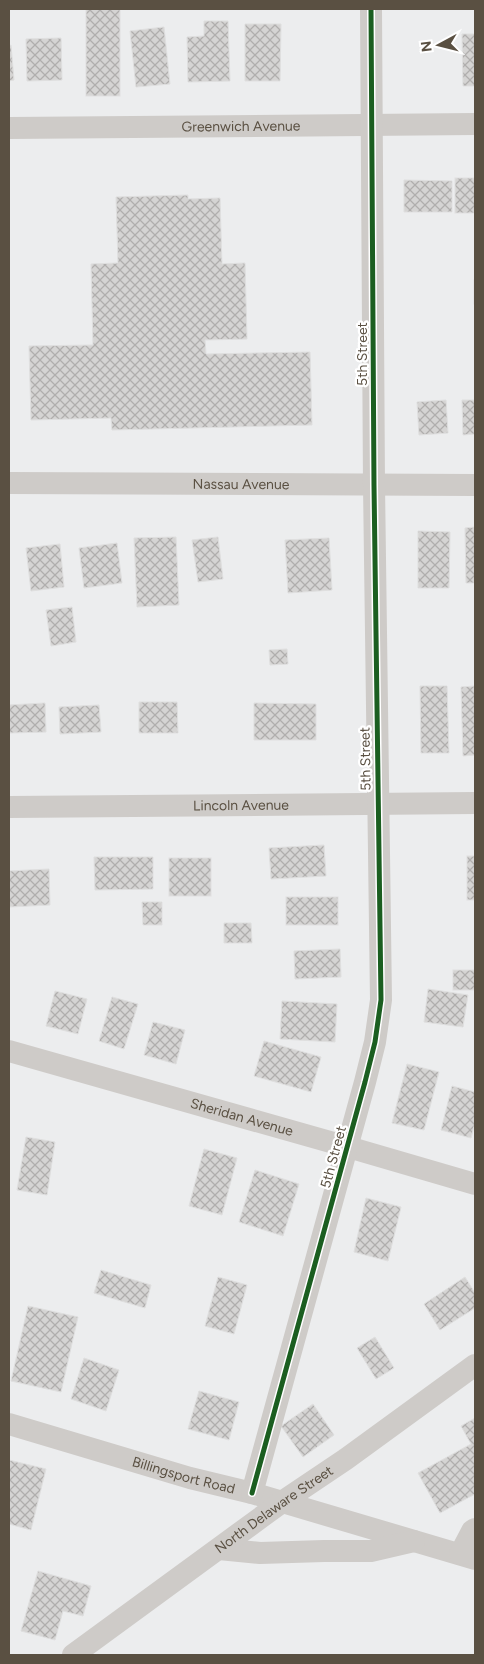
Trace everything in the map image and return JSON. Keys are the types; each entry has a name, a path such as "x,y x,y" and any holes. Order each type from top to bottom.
{"street":[{"name":"5th Street","path":"252,1493 348,1147 375,1042 381,1000 377,803 371,9"},
{"name":"Greenwich Avenue","path":"9,128 475,124"},
{"name":"Nassau Avenue","path":"9,483 475,485"},
{"name":"Lincoln Avenue","path":"9,807 475,803"},
{"name":"Sheridan Avenue","path":"9,1051 475,1184"},
{"name":"North Delaware Street","path":"73,1655 282,1502 346,1459 475,1365"},
{"name":"Billingsport Road","path":"9,1424 468,1557"},
{"path":"468,1557 472,1531 475,1529"},
{"path":"219,1549 260,1553 371,1551 414,1541"}],"building":[{"path":"86,9 120,9 120,96 86,96"},
{"path":"204,21 228,21 230,81 188,82 187,37 204,36"},
{"path":"245,24 281,24 280,81 245,81"},
{"path":"164,27 170,84 136,87 130,31"},
{"path":"462,34 475,34 475,86 463,86"},
{"path":"61,38 62,80 27,81 26,39"},
{"path":"11,45 14,80 9,81 9,46"},
{"path":"455,178 475,178 475,213 455,213"},
{"path":"404,180 452,181 452,212 404,212"},
{"path":"188,195 188,199 220,198 222,264 245,263 247,339 205,340 206,354 310,352 312,425 112,430 111,418 31,420 29,346 93,345 91,264 118,263 116,197"},
{"path":"475,280 475,304 474,304"},
{"path":"446,400 448,433 419,435 417,402"},
{"path":"462,400 475,400 475,434 463,435"},
{"path":"475,527 475,583 466,583 465,528"},
{"path":"418,531 450,532 449,588 418,588"},
{"path":"176,537 179,605 137,607 134,538"},
{"path":"218,537 223,579 198,582 192,540"},
{"path":"329,538 332,590 288,593 285,540"},
{"path":"117,543 122,583 84,588 79,548"},
{"path":"60,544 64,587 31,591 26,548"},
{"path":"72,607 76,642 51,646 46,610"},
{"path":"287,649 288,664 270,665 269,650"},
{"path":"420,686 447,686 449,753 421,753"},
{"path":"475,686 475,755 463,756 461,687"},
{"path":"139,702 177,702 178,733 139,733"},
{"path":"45,703 46,732 9,733 9,705"},
{"path":"254,703 316,704 316,740 254,740"},
{"path":"99,705 101,732 60,734 59,707"},
{"path":"324,845 326,876 271,879 269,848"},
{"path":"467,856 475,856 475,900 467,900"},
{"path":"94,857 153,857 153,889 95,890"},
{"path":"169,858 211,858 211,896 169,896"},
{"path":"49,869 50,905 9,907 9,871"},
{"path":"286,897 338,897 338,925 286,925"},
{"path":"142,902 162,902 162,925 143,925"},
{"path":"224,923 251,923 252,943 224,943"},
{"path":"340,949 341,977 295,979 294,951"},
{"path":"453,970 475,970 475,990 453,990"},
{"path":"428,989 468,995 463,1027 424,1022"},
{"path":"55,991 87,999 78,1034 46,1026"},
{"path":"112,997 138,1004 124,1049 99,1041"},
{"path":"282,1001 337,1004 335,1042 280,1039"},
{"path":"153,1022 185,1030 176,1064 144,1055"},
{"path":"264,1041 321,1057 311,1092 254,1076"},
{"path":"407,1064 439,1072 424,1130 392,1123"},
{"path":"452,1086 475,1092 475,1123 471,1138 441,1130"},
{"path":"26,1137 55,1142 47,1195 17,1190"},
{"path":"204,1149 237,1158 222,1215 189,1206"},
{"path":"255,1170 299,1184 283,1236 239,1222"},
{"path":"366,1198 401,1207 388,1261 354,1252"},
{"path":"101,1270 151,1285 145,1308 94,1293"},
{"path":"218,1277 247,1285 234,1334 205,1326"},
{"path":"465,1277 475,1293 475,1308 440,1330 424,1304"},
{"path":"28,1306 78,1317 61,1392 11,1381"},
{"path":"375,1337 394,1368 376,1379 357,1348"},
{"path":"84,1358 119,1370 106,1411 71,1399"},
{"path":"199,1391 239,1402 229,1440 188,1429"},
{"path":"313,1404 334,1435 303,1457 281,1426"},
{"path":"475,1418 475,1494 440,1513 418,1473 471,1444 461,1426"},
{"path":"9,1460 46,1469 31,1530 9,1524"},
{"path":"38,1571 91,1586 83,1616 63,1611 55,1640 21,1631"}],"cycle path":[{"path":"252,1493 365,1082 375,1042 381,1000 374,485 371,9"}]}
